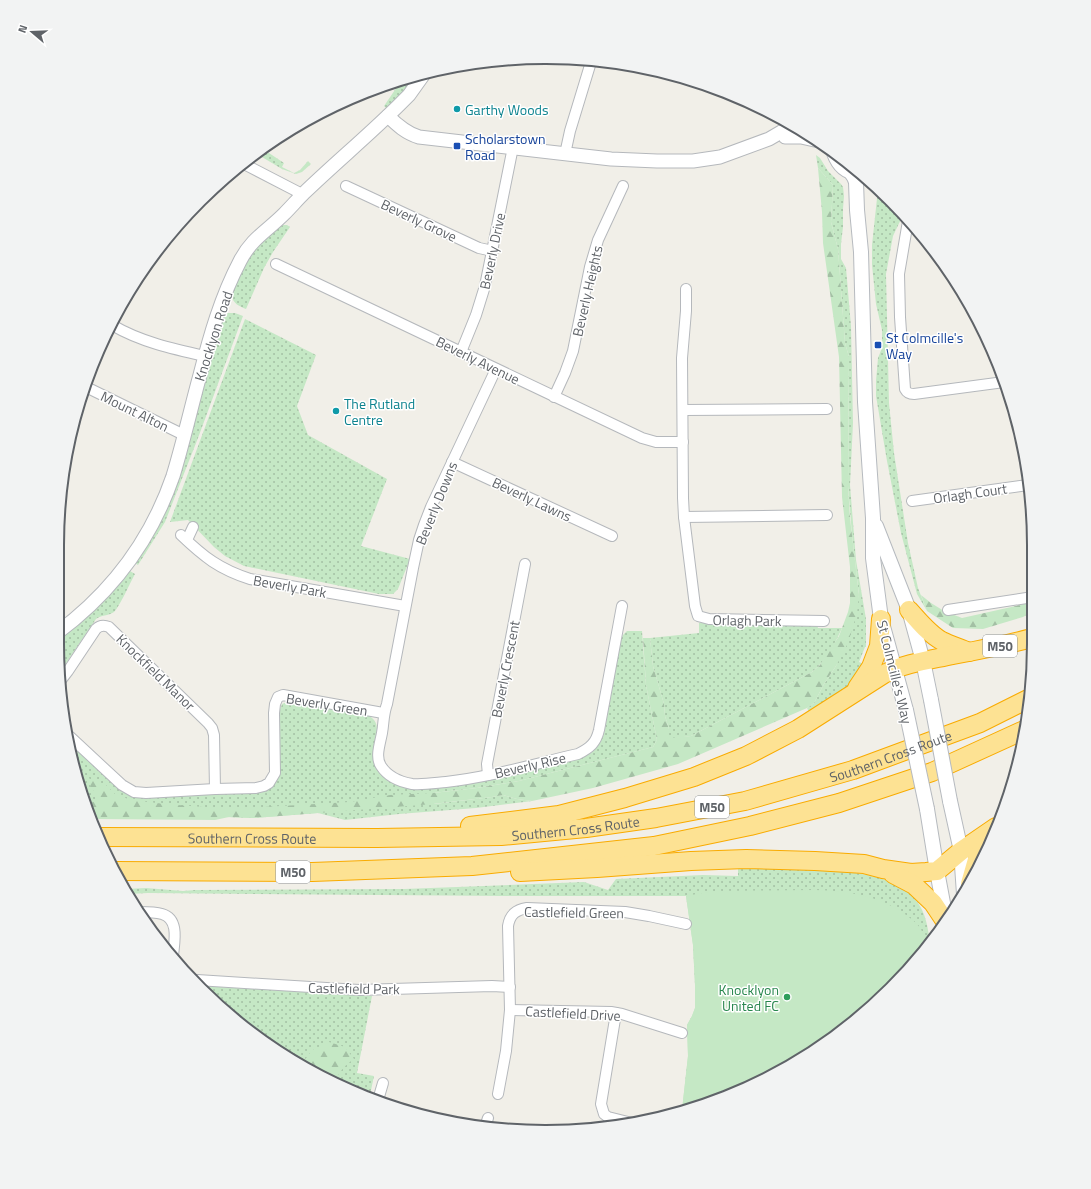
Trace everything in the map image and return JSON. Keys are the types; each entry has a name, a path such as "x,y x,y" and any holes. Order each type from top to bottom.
{"highway":[{"name":"M50","path":"909,610 935,637 969,652"},
{"name":"M50","path":"852,696 871,667 879,646 881,619"},
{"name":"M50","path":"378,838 559,815 674,784 746,756 798,729 894,669 922,661 995,648 1027,639"},
{"name":"Southern Cross Route","path":"105,837 378,838 501,836 578,829 656,818 745,801 861,767 980,723 1023,701"},
{"name":"Southern Cross Route","path":"122,871 312,872 472,866 654,846 750,826 839,803 932,772 1019,732"},
{"path":"937,871 961,851 988,833"},
{"name":"M50","path":"472,866 508,872 746,859 864,864 883,869 911,873 937,871"},
{"name":"M50","path":"883,869 914,885 943,916"}],"main road":[{"name":"St Colmcille's Way","path":"854,176 856,182 861,252 865,402 873,518 873,558 881,619 906,710 927,809 945,913"},
{"name":"St Colmcille's Way","path":"861,252 866,186"},
{"name":"St Colmcille's Way","path":"873,518 909,610 922,661 961,851 963,882"}],"street":[{"path":"565,154 570,131 591,66"},
{"name":"Knocklyon Road","path":"64,628 79,616 101,595 123,570 152,525 173,475 205,356 222,303 246,250 264,231 283,215 302,194 388,116 408,95 419,81"},
{"path":"388,116 403,130 413,135 611,159 657,161 702,160 720,157 769,139 787,130"},
{"path":"769,139 799,137"},
{"name":"Beverly Drive","path":"461,352 481,302 493,251 513,147"},
{"path":"249,167 302,194"},
{"name":"Beverly Grove","path":"346,186 479,248 493,251"},
{"name":"Beverly Heights","path":"554,397 573,351 590,267 598,240 623,186"},
{"path":"907,227 899,274 900,317 906,392 914,394 998,383"},
{"name":"Beverly Avenue","path":"276,264 628,432 650,441 683,442"},
{"name":"Orlagh Park","path":"686,289 686,311 682,358 684,517 698,616 709,619 824,621"},
{"path":"117,328 160,346 205,356"},
{"name":"Beverly Downs","path":"383,714 387,704 415,555 422,530 431,507 496,369"},
{"name":"Mount Alton","path":"91,389 184,435"},
{"path":"683,410 827,409"},
{"name":"Beverly Lawns","path":"452,462 612,536"},
{"name":"Orlagh Court","path":"912,501 1023,486"},
{"path":"684,517 827,515"},
{"name":"Beverly Park","path":"193,527 184,537 214,564 232,574 250,580 405,606"},
{"name":"Beverly Crescent","path":"488,775 487,764 525,564"},
{"path":"948,610 1027,598"},
{"name":"Beverly Rise","path":"383,714 383,728 378,758 381,766 388,773 403,782 421,784 469,779 578,754 589,748 594,743 599,730 622,606"},
{"name":"Knockfield Manor","path":"65,675 96,629 104,625 108,627 212,728 214,735 215,789"},
{"name":"Beverly Green","path":"215,789 256,788 269,783 275,773 274,723 275,704 278,696 283,695 383,714"},
{"path":"74,740 122,785 134,792 146,793 215,789"},
{"name":"Castlefield Green","path":"498,1094 506,1051 510,1010 508,926 512,914 527,908 625,912 686,924"},
{"path":"146,912 164,914 172,922 174,927 173,949"},
{"name":"Castlefield Park","path":"201,980 359,990 492,986 510,987"},
{"name":"Castlefield Drive","path":"510,1010 616,1013 682,1033"},
{"path":"616,1013 601,1104 604,1114 619,1119"},
{"path":"380,1095 383,1083"}],"green space":[{"path":"409,84 402,93 386,108 384,106 396,88"},
{"path":"268,152 284,163 282,167 294,173 300,170 308,161 311,164 302,172 296,174 282,169 262,157"},
{"path":"816,155 820,158 828,171 841,184 843,187 844,196 841,259 846,268 851,326 853,423 850,485 856,560 866,619 866,647 859,662 866,665 852,684 809,712 807,708 814,703 836,666 859,595 848,486 849,357 845,343 838,249 831,222 833,185 818,168"},
{"path":"818,168 833,185 831,222 838,249 845,343 849,357 848,486 850,518 859,595 857,613 848,643 814,703 807,708 678,764 593,788 532,801 503,795 433,804 253,818 229,817 215,820 98,819 91,802 99,800 85,777 106,785 115,794 131,800 228,809 350,802 390,795 433,793 477,788 519,781 653,747 657,740 646,685 643,638 650,638 653,666 664,704 665,716 669,729 669,738 691,736 812,672 820,665 839,636 850,603 850,567 842,497 839,357 823,243"},
{"path":"877,197 901,220 893,236 886,274 889,403 894,453 908,543 918,588 927,611 917,594 901,533 876,396 878,358 882,348 882,330 876,304 872,265 872,245"},
{"path":"283,225 290,227 264,268 246,309 241,307 235,302 231,294 248,256 277,227"},
{"path":"228,313 235,313 243,316 165,522 138,565 135,563 160,522 223,317"},
{"path":"245,319 316,355 297,406 308,435 387,479 361,546 410,559 398,589 393,594 379,594 244,566 225,556 214,547 188,520 170,522"},
{"path":"130,571 135,574 116,610 96,619 65,665 64,634 78,625 106,599"},
{"path":"921,595 944,611 962,618 1027,603 1027,615 983,629 953,628 927,611"},
{"path":"699,623 817,625 818,628 842,628 830,652 822,663 812,672 691,736 669,739 669,729 665,716 664,704 653,666 650,638 699,633"},
{"path":"627,631 642,631 646,685 657,740 653,747 519,781 433,793 434,804 503,795 532,801 476,808 345,820 318,813 253,818 95,812 80,768 75,748 140,797 259,793 272,786 280,773 279,713 282,704 289,701 365,714 371,717 377,725 373,752 375,765 428,788 471,784 581,758 596,749 604,734 621,639"},
{"name":"Knocklyon United FC","path":"738,868 805,869 849,872 892,882 912,890 910,894 922,910 929,934 908,961 863,1006 813,1044 758,1075 730,1088 683,1105 688,1056 687,1025 695,1008 693,945 686,896 135,894 132,889 146,888 183,891 404,889 584,882 608,890 616,879 703,875 738,876"},
{"name":"Knocklyon United FC","path":"815,890 853,893 889,904 900,911 917,924 921,930 923,942 908,961 863,1006 813,1044 758,1075 730,1088 683,1105 688,1056 687,1025 695,1008 693,945 686,896 713,891"},
{"path":"207,986 372,996 357,1073 374,1076 371,1092 333,1075 305,1060 278,1044 252,1025 228,1006"},
{"path":"329,1042 345,1047 354,1059 347,1064 338,1077 305,1060 312,1050"}],"place":[{"name":"Garthy Woods","path":"457,109"},
{"name":"Scholarstown Road","path":"457,146"},
{"name":"St Colmcille's Way","path":"878,345"},
{"name":"The Rutland Centre","path":"336,411"},
{"name":"Knocklyon United FC","path":"787,997"}]}
